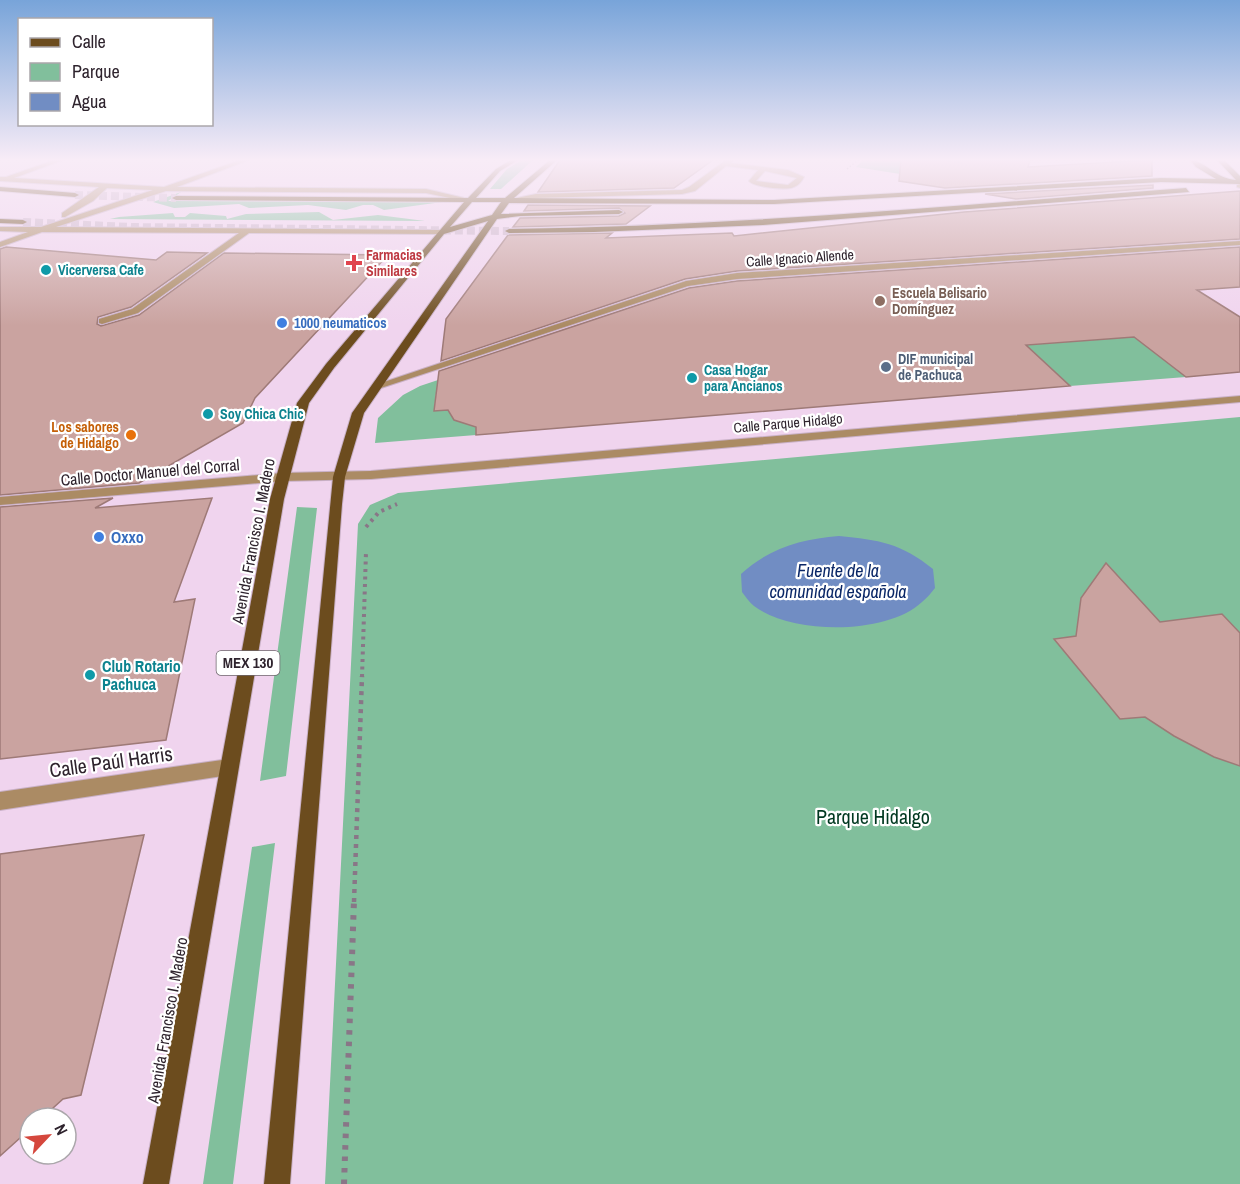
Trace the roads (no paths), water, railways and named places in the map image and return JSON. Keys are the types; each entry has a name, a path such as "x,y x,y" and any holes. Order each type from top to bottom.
{"main road":[{"name":"Avenida Francisco I. Madero","path":"156,1184 282,477 303,403 330,366 456,215"},
{"path":"441,232 510,215"},
{"path":"509,231 665,228 833,215"},
{"path":"277,1184 339,477 358,414 464,246 495,217"},
{"path":"0,221 23,222"},
{"path":"441,232 464,246"}],"street":[{"path":"42,229 65,215"},
{"path":"0,246 84,215"},
{"path":"0,229 441,232"},
{"path":"102,321 135,311 247,231"},
{"name":"Calle Ignacio Allende","path":"377,386 686,284 737,276 1240,243"},
{"name":"Calle Parque Hidalgo","path":"339,477 1240,399"},
{"name":"Calle Doctor Manuel del Corral","path":"0,501 282,477 339,477"},
{"name":"Calle Paúl Harris","path":"0,801 229,767"}],"water":[{"name":"Fuente de la comunidad española","path":"839,536 878,541 910,553 933,569 935,588 924,600 906,613 886,621 839,627 815,626 771,616 754,606 742,592 741,574 775,551 799,542"}],"tunnel":[{"path":"23,222 131,227 509,231"}],"place":[{"name":"Farmacias Similares","path":"354,263"},
{"name":"Vicerversa Cafe","path":"46,270"},
{"name":"Escuela Belisario Domínguez","path":"880,301"},
{"name":"1000 neumaticos","path":"282,323"},
{"name":"DIF municipal de Pachuca","path":"886,367"},
{"name":"Casa Hogar para Ancianos","path":"692,378"},
{"name":"Soy Chica Chic","path":"208,414"},
{"name":"Los sabores de Hidalgo","path":"131,435"},
{"name":"Oxxo","path":"99,537"},
{"name":"Club Rotario Pachuca","path":"90,675"}],"park label":[{"name":"Parque Hidalgo","path":"873,817"}]}
